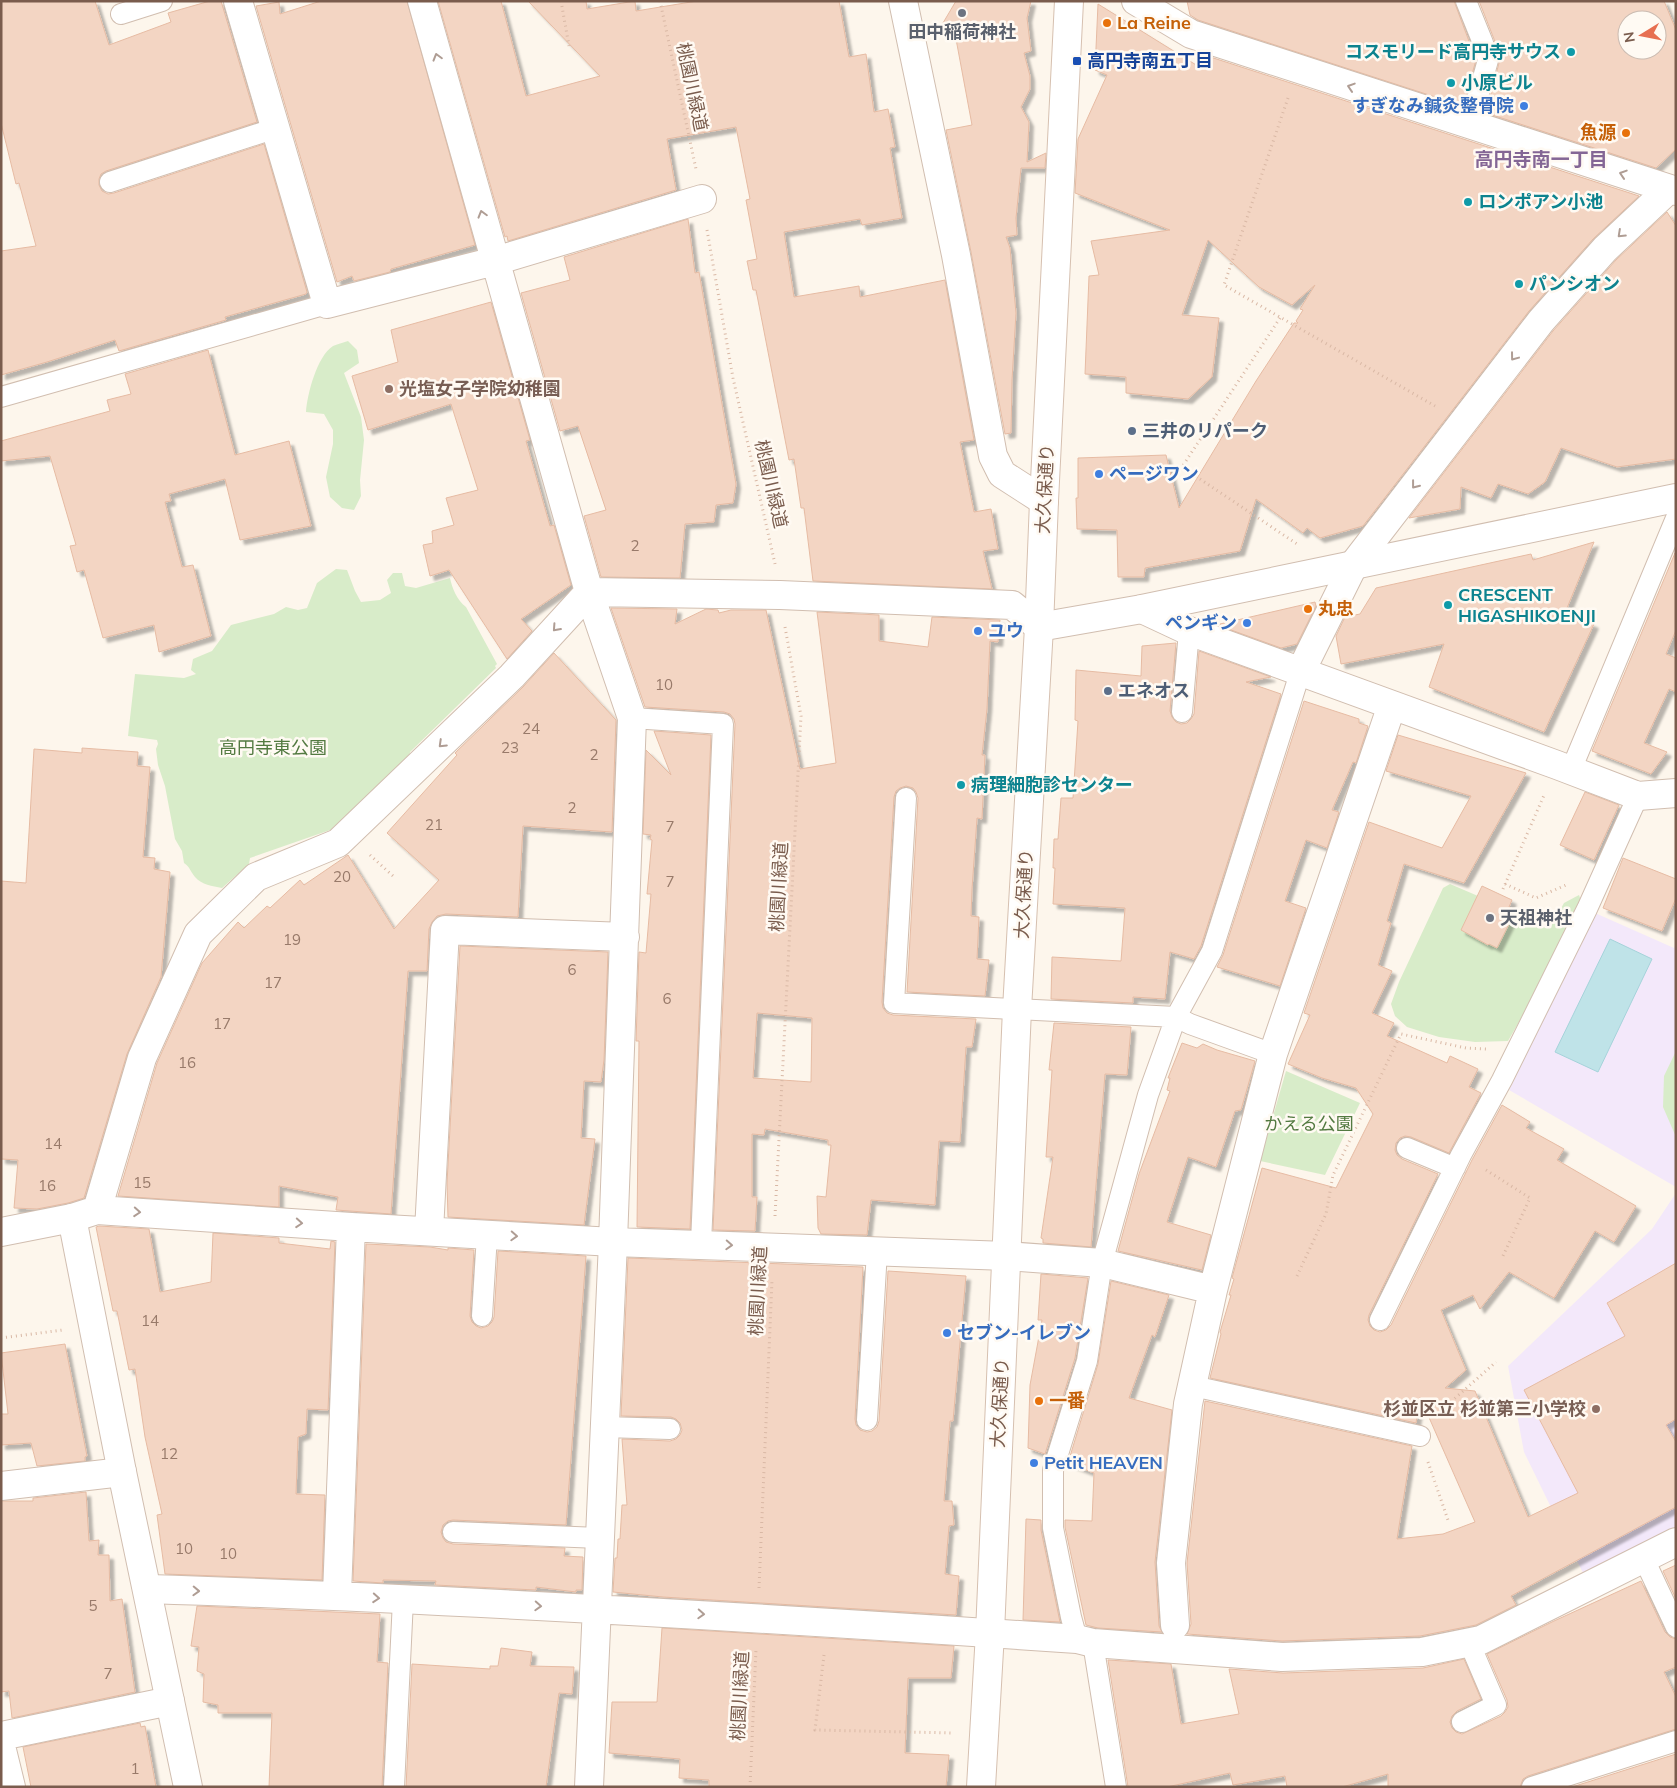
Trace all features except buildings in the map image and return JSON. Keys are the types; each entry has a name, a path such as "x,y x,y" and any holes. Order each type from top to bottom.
{"street":[{"path":"238,1 328,304 495,261 702,199"},
{"path":"422,1 589,592 632,718 613,1242 588,1787"},
{"path":"902,1 956,255 993,456 1002,474 1044,502"},
{"name":"大久保通り","path":"981,1787 990,1633 1017,1009 1040,627 1044,502 1069,1"},
{"path":"1150,5 1191,34 1674,190"},
{"path":"1300,673 1344,566 1464,422 1541,321 1605,249 1674,190"},
{"path":"188,1787 122,1472 94,1327 84,1214 142,1058 198,934 256,877 338,843 512,676 589,592 780,595 1012,605 1040,627 1142,609 1676,498"},
{"path":"1142,609 1189,631 1300,673 1564,767 1638,796 1676,793"},
{"path":"1175,1625 1171,1563 1188,1404 1213,1290 1273,1054 1392,705"},
{"path":"429,1231 445,930 625,937"},
{"path":"1,1232 84,1214 613,1242 1007,1256 1102,1263 1213,1290"},
{"path":"337,1595 351,1227"},
{"path":"1,1486 122,1472"},
{"path":"148,1589 337,1595 403,1600 758,1617 990,1633 1282,1657 1422,1652 1481,1640 1676,1542"},
{"path":"1,1736 170,1701"},
{"path":"1,1746 11,1787"}],"lane":[{"path":"121,14 162,1"},
{"path":"1466,1 1484,43 1488,60 1470,125"},
{"path":"110,182 276,128"},
{"path":"1,397 328,304"},
{"path":"1564,767 1676,518"},
{"path":"1182,712 1189,631"},
{"path":"1116,1787 1085,1641 1071,1617 1053,1528 1054,1470 1088,1361 1102,1263 1148,1095 1176,1017 1212,951 1300,673"},
{"path":"632,718 723,724 701,1244"},
{"path":"1380,1320 1587,908 1638,796"},
{"path":"906,798 894,1003 1176,1017 1190,1024 1273,1054"},
{"path":"1406,1148 1458,1162"},
{"path":"482,1316 487,1235"},
{"path":"867,1420 877,1251"},
{"path":"1193,1386 1420,1436"},
{"path":"604,1427 670,1429"},
{"path":"453,1532 599,1538"},
{"path":"1644,1559 1676,1627"},
{"path":"394,1787 403,1600"},
{"path":"1462,1722 1496,1705 1469,1642"},
{"path":"1532,1787 1676,1742"}],"path":[{"path":"561,1 569,46"},
{"name":"桃園川緑道","path":"660,1 702,199 733,378 778,581 801,716 774,1247 750,1787"},
{"path":"1298,69 1224,285 1464,422"},
{"path":"1280,318 1182,467 1344,566"},
{"path":"1503,888 1564,767"},
{"path":"1505,884 1536,898 1606,867"},
{"path":"1297,1276 1326,1214 1333,1175 1401,1034 1466,1048 1517,1048"},
{"path":"1458,1162 1530,1198 1502,1258"},
{"path":"1,1338 94,1327"},
{"path":"1449,1523 1420,1436 1428,1423 1496,1362"},
{"path":"825,1622 823,1672 815,1730 984,1734"}],"shaded area":[{"path":"1595,913 1674,948 1676,944 1676,1187 1509,1090"},
{"name":"杉並区立 杉並第三小学校","path":"1676,1193 1676,1529 1585,1577 1524,1452 1508,1366 1652,1229"}],"green space":[{"path":"348,341 357,350 359,363 344,373 361,417 364,440 360,480 361,496 354,510 342,508 330,497 326,477 333,444 333,430 324,414 306,412 308,396 322,358 333,346"},
{"name":"高円寺東公園","path":"336,569 347,570 361,602 380,600 391,593 387,580 393,573 402,573 405,586 416,588 450,578 455,594 466,607 497,664 496,668 410,752 409,759 348,823 341,821 333,829 250,858 249,864 222,888 211,886 198,880 184,863 182,851 175,839 165,786 158,765 157,740 128,736 135,674 184,678 196,674 191,670 193,659 212,651 231,625 274,614 286,607 298,610 307,608 317,583"},
{"path":"1450,884 1527,917 1538,927 1550,928 1564,903 1579,895 1583,906 1508,1041 1475,1042 1439,1037 1407,1027 1395,1016 1391,1004 1399,982 1443,888"},
{"path":"1676,1051 1676,1137 1663,1107 1664,1076"},
{"name":"かえる公園","path":"1286,1071 1360,1103 1325,1175 1260,1161"}],"water":[{"path":"1610,939 1652,959 1598,1072 1555,1052"}],"place":[{"name":"田中稲荷神社","path":"962,13"},
{"name":"La Reine","path":"1107,23"},
{"name":"コスモリード高円寺サウス","path":"1571,52"},
{"name":"高円寺南五丁目","path":"1077,61"},
{"name":"小原ビル","path":"1451,83"},
{"name":"すぎなみ鍼灸整骨院","path":"1524,106"},
{"name":"魚源","path":"1626,133"},
{"name":"ロンポアン小池","path":"1468,202"},
{"name":"パンシオン","path":"1519,284"},
{"name":"光塩女子学院幼稚園","path":"389,389"},
{"name":"三井のリパーク","path":"1132,431"},
{"name":"ページワン","path":"1099,474"},
{"name":"CRESCENT HIGASHIKOENJI","path":"1448,605"},
{"name":"丸忠","path":"1308,609"},
{"name":"ペンギン","path":"1247,623"},
{"name":"ユウ","path":"978,631"},
{"name":"エネオス","path":"1108,691"},
{"name":"病理細胞診センター","path":"961,785"},
{"name":"天祖神社","path":"1490,918"},
{"name":"セブン-イレブン","path":"947,1333"},
{"name":"一番","path":"1039,1401"},
{"name":"杉並区立 杉並第三小学校","path":"1596,1409"},
{"name":"Petit HEAVEN","path":"1034,1463"}],"district":[{"name":"高円寺南一丁目","path":"1541,159"}]}
